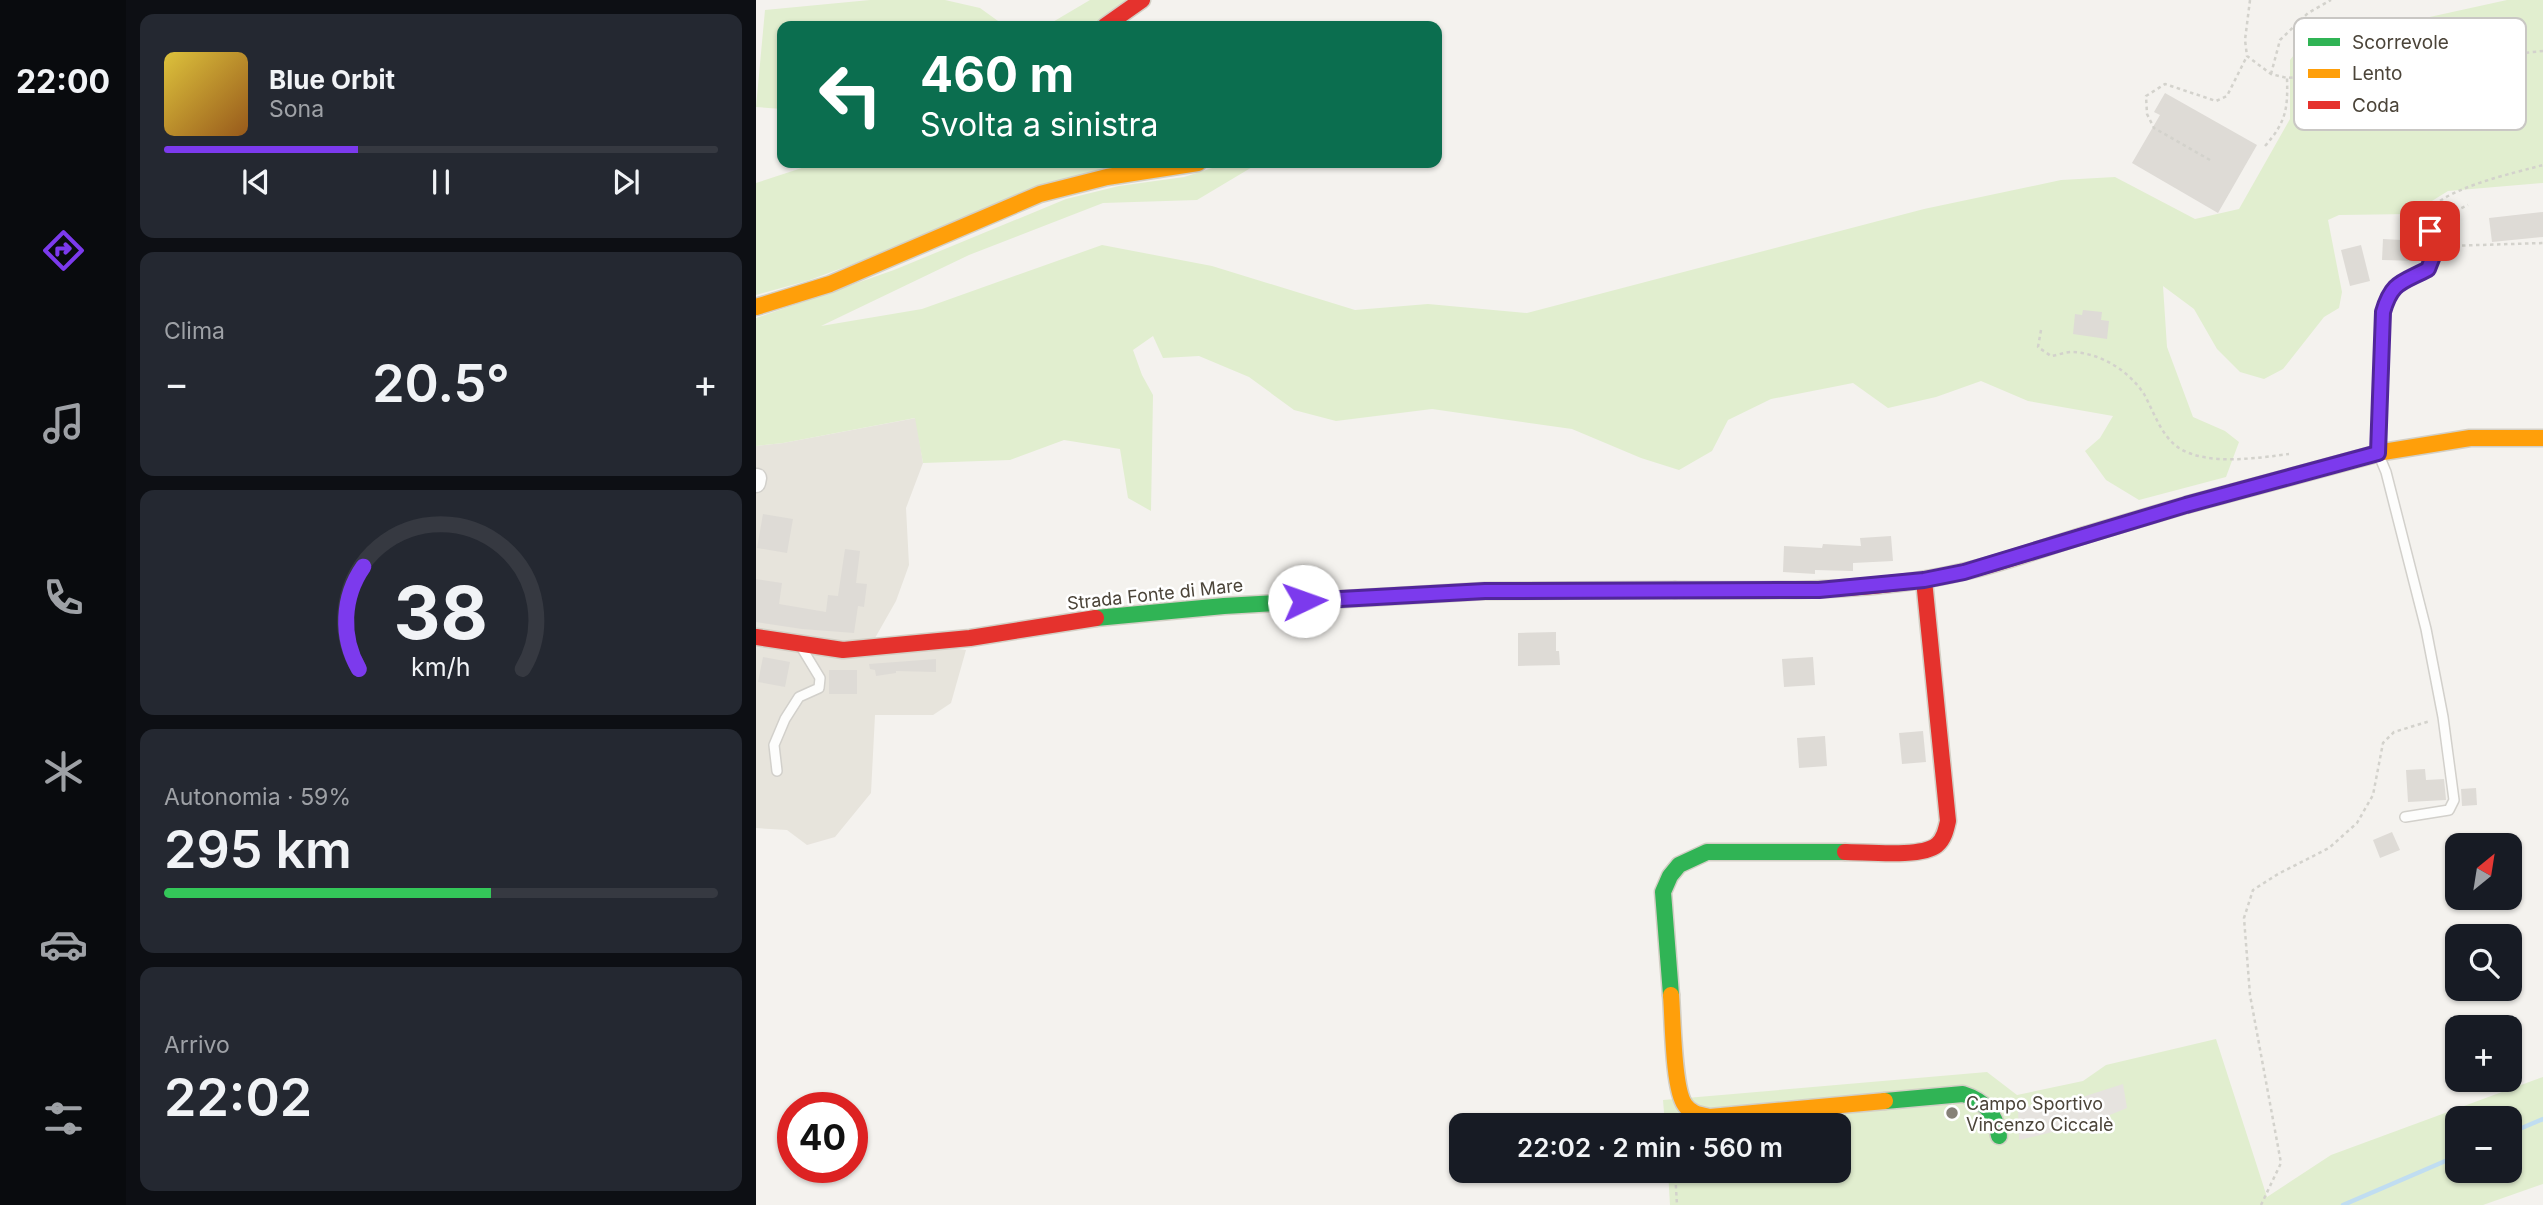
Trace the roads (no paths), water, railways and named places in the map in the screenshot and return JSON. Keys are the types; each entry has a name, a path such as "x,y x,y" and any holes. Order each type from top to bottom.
{"street":[{"path":"1112,21 1142,0"},
{"path":"756,307 830,284 1040,194 1107,177 1166,168"},
{"name":"Strada Fonte di Mare","path":"756,637 843,650 970,638 1076,620 1224,606 1485,591 1819,590 1924,580 1964,572 2186,505 2378,453 2470,438 2543,438"},
{"path":"1924,580 1948,821 1945,836 1938,847 1924,852 1707,852 1686,859 1670,872 1663,892 1679,1092 1684,1108 1693,1114 1710,1117 1963,1094 1976,1097 1987,1106 1997,1119 1999,1136"}],"lane":[{"path":"2405,817 2449,810 2454,800 2443,717 2426,629 2386,472 2378,453 2383,312 2388,294 2399,282 2428,269 2437,246 2430,231 2423,226"},
{"path":"777,771 774,745 785,719 799,697 819,688 820,678 800,645"}],"waterway":[{"path":"2522,1128 2543,1119"},
{"path":"2343,1205 2445,1161"}],"place":[{"name":"Campo Sportivo Vincenzo Ciccalè","path":"1952,1113"}]}
